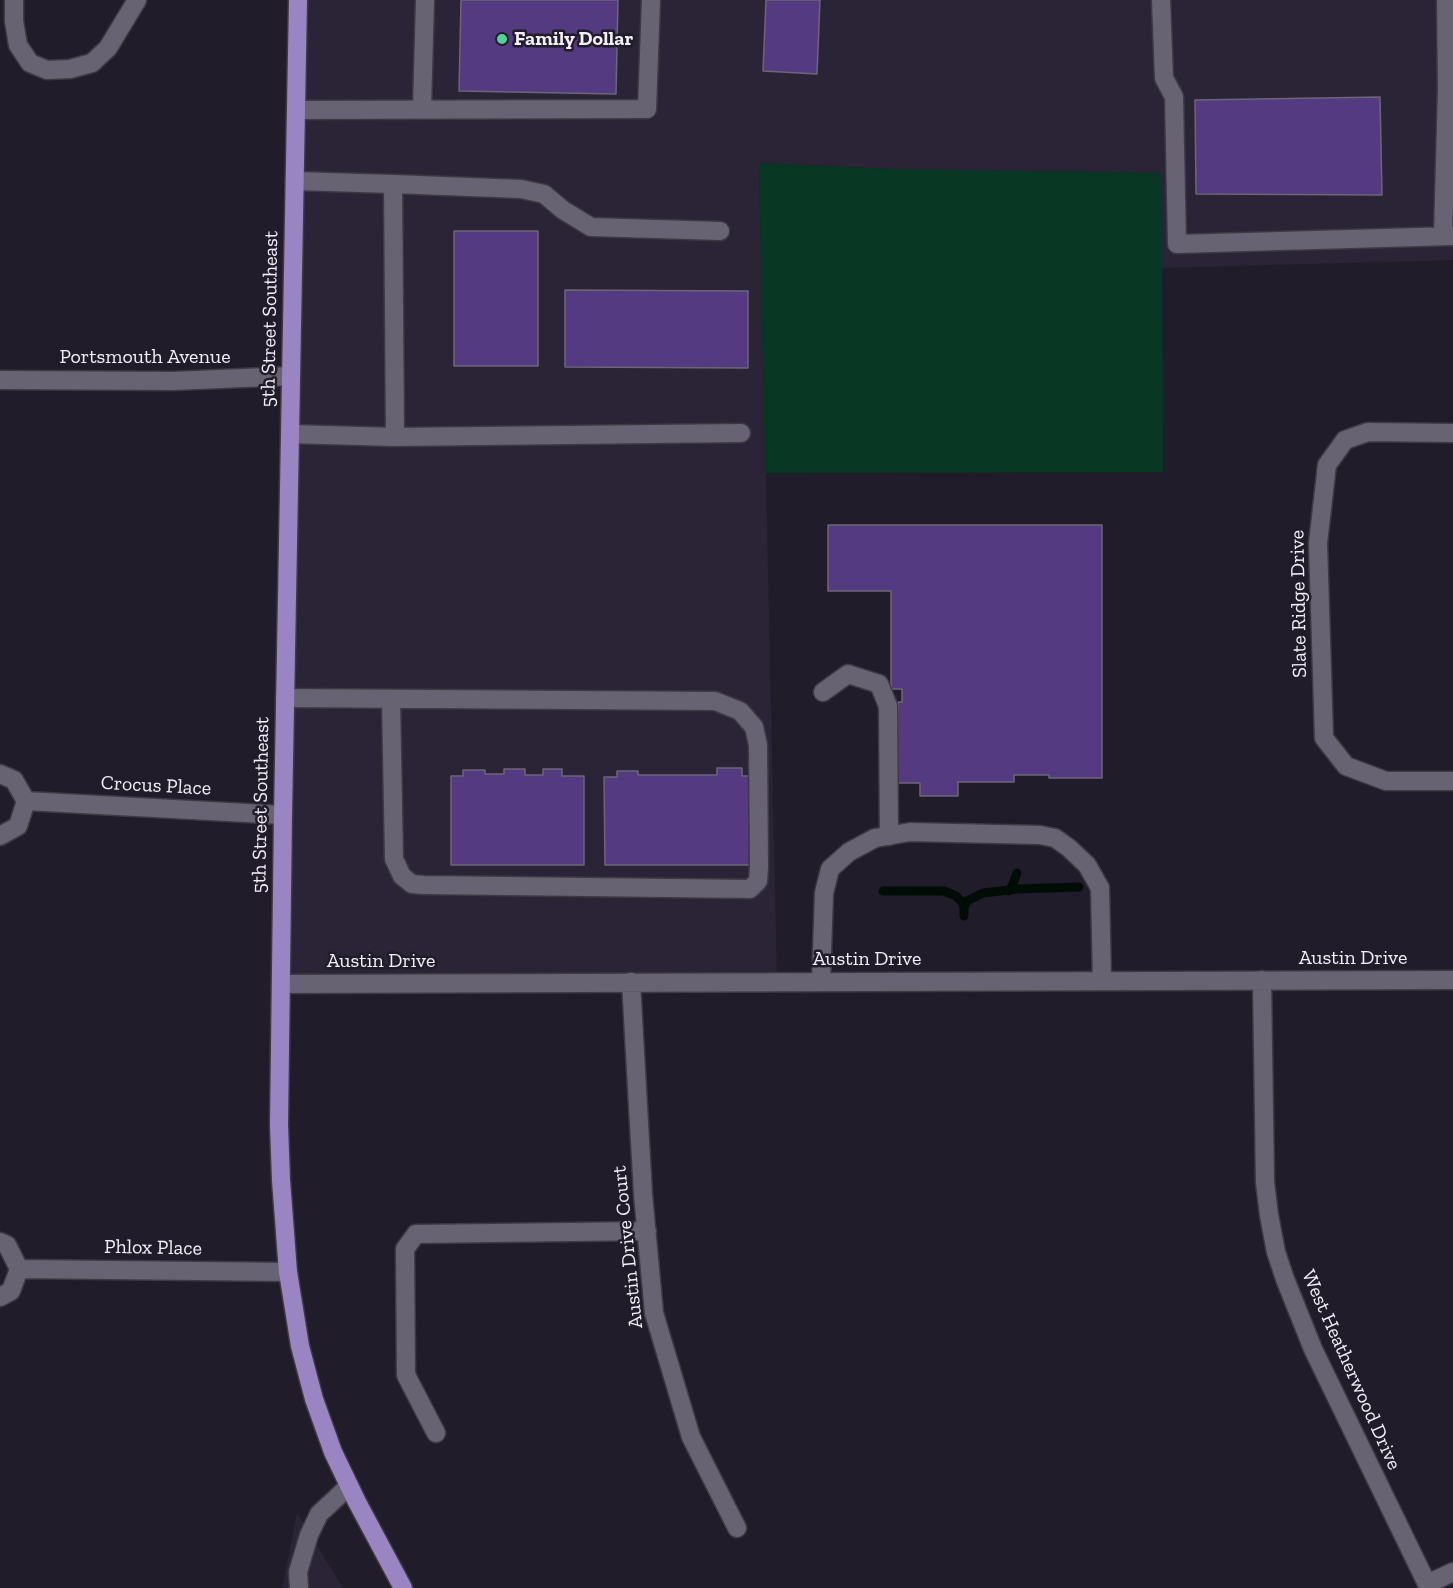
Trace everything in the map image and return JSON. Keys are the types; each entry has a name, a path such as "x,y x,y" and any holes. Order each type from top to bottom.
{"main road":[{"name":"5th Street Southeast","path":"298,0 285,698 279,1125 281,1180 288,1272 300,1346 314,1400 333,1452 349,1486 403,1588"}],"street":[{"path":"14,0 14,21 18,45 30,63 47,70 70,69 92,63 108,48 137,0"},
{"path":"422,109 425,0"},
{"path":"296,110 646,109 651,0"},
{"path":"1161,0 1164,78 1174,97 1177,244 1448,236 1446,0"},
{"path":"295,181 521,189 544,194 563,210 591,227 720,231"},
{"path":"393,184 394,437"},
{"name":"Portsmouth Avenue","path":"0,380 173,381 291,376"},
{"name":"Slate Ridge Drive","path":"1453,433 1368,432 1345,440 1327,465 1318,543 1324,738 1346,766 1386,781 1453,781"},
{"path":"290,434 394,437 741,433"},
{"path":"823,692 848,674 879,684 888,706 889,836"},
{"path":"285,698 715,701 740,711 754,727 758,745 758,881 750,890 412,884 402,876 394,859 392,699"},
{"path":"0,774 14,780 26,801 18,826 0,836"},
{"name":"Crocus Place","path":"26,801 284,815"},
{"path":"821,982 824,892 830,869 849,852 874,838 910,832 1040,835 1055,838 1069,848 1087,865 1100,888 1102,981"},
{"name":"West Heatherwood Drive","path":"1262,980 1265,1182 1276,1252 1313,1349 1428,1586"},
{"name":"Austin Drive","path":"281,984 1453,980"},
{"name":"Austin Drive Court","path":"631,982 642,1182 654,1313 691,1437 738,1528"},
{"path":"436,1433 406,1375 405,1249 416,1234 646,1231"},
{"path":"0,1242 7,1245 19,1269 11,1291 0,1297"},
{"name":"Phlox Place","path":"19,1269 288,1272"},
{"path":"299,1588 298,1572 309,1535 320,1514 349,1486"},
{"path":"1428,1586 1453,1572"}],"shaded area":[{"path":"299,0 1453,0 1453,260 1162,268 1162,173 892,169 759,163 777,982 281,984"},
{"path":"297,1513 343,1588 282,1588"}],"green space":[{"path":"759,163 892,169 1162,173 1163,472 765,473"}],"building":[{"path":"461,0 618,0 616,94 459,91"},
{"path":"766,0 820,0 817,74 763,71"},
{"path":"1380,97 1382,195 1196,194 1195,100"},
{"path":"454,231 538,231 538,366 454,366"},
{"path":"565,290 748,291 748,368 565,367"},
{"path":"828,525 1102,525 1102,778 1049,778 1049,775 1014,775 1014,782 958,782 958,796 920,796 920,783 897,783 898,702 902,702 902,689 891,689 891,591 828,591"},
{"path":"717,768 742,768 742,776 753,776 753,865 605,865 604,777 617,777 617,771 638,771 638,775 717,775"},
{"path":"504,769 525,769 525,775 543,775 543,769 562,769 562,776 584,776 584,865 451,865 451,776 463,776 463,770 485,770 485,774 504,774"}],"waterway":[{"path":"1009,891 1017,873"},
{"path":"964,916 967,901 983,893 1017,889 1079,887"},
{"path":"883,891 944,891 956,896 964,908"}],"place":[{"name":"Family Dollar","path":"502,39"}]}
